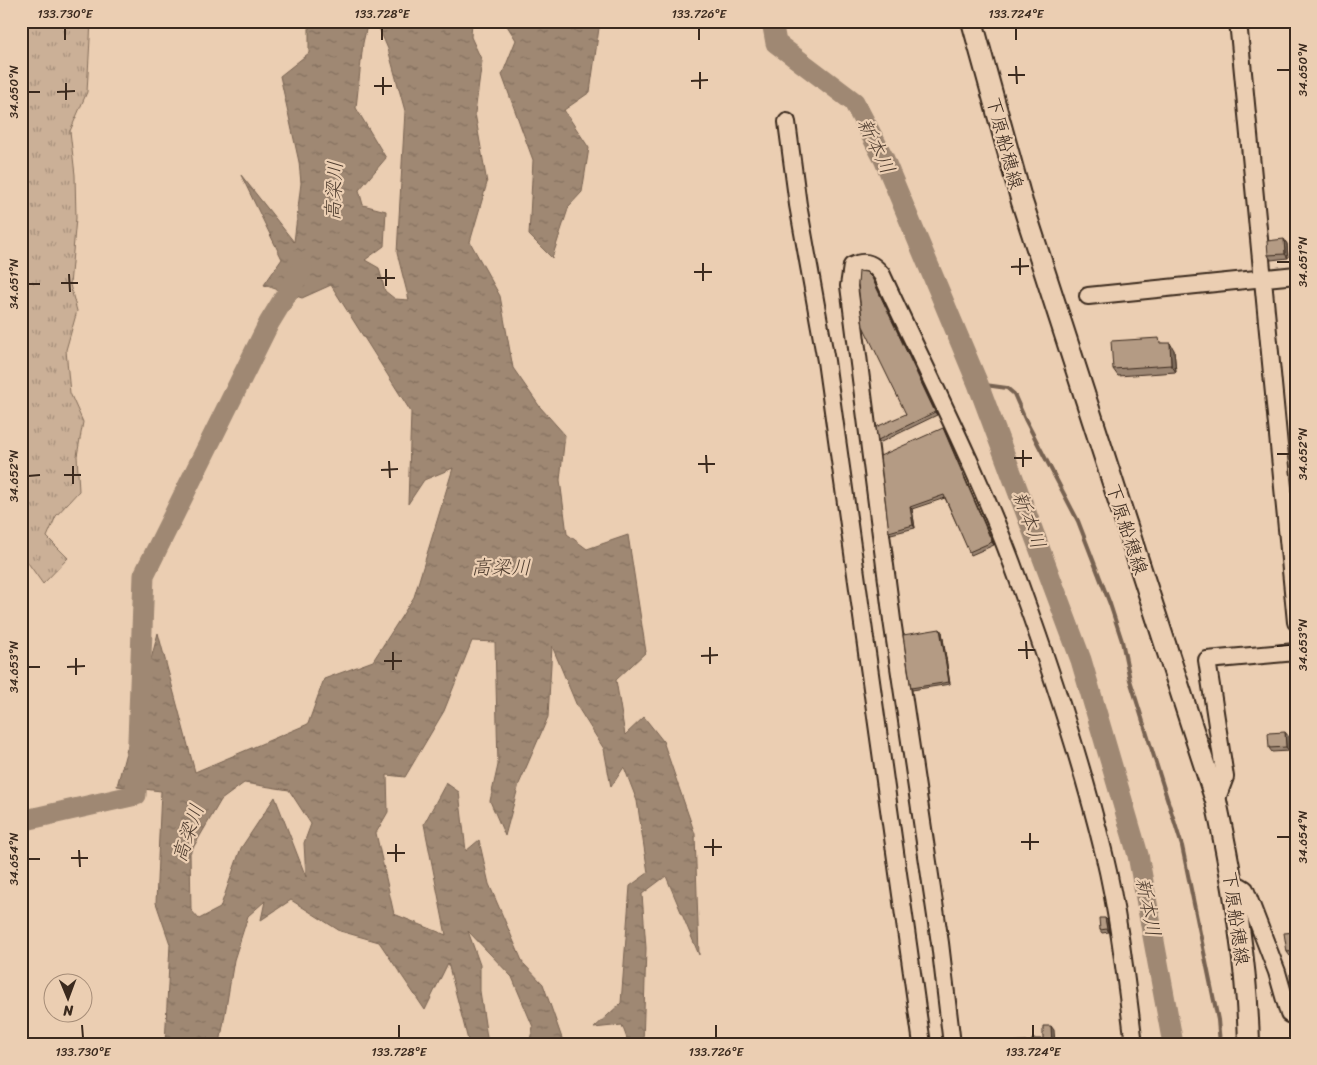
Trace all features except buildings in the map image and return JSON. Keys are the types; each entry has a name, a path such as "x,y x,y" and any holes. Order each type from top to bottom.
{"main road":[{"name":"下原船穂線","path":"972,21 1022,202 1216,801 1234,886 1248,1010 1249,1044"}],"street":[{"path":"1238,21 1259,279 1296,622"},
{"path":"787,122 841,463 922,1044"},
{"path":"952,1044 940,943 892,620 853,314 850,273 852,266 859,262 867,262 876,266 882,275 975,476 1020,584 1077,759 1104,855 1116,920 1134,1044"},
{"path":"1088,296 1296,275"},
{"path":"1216,801 1225,777 1207,660 1296,652"},
{"path":"1234,886 1240,886 1245,889 1276,972 1288,1014 1296,1017"}],"green space":[{"path":"21,21 91,21 87,92 70,131 75,175 76,218 70,285 77,311 66,350 70,393 83,422 77,456 79,491 56,516 47,537 68,558 43,584 21,553"}],"water":[{"name":"高梁川","path":"309,21 368,21 363,43 356,108 386,158 359,190 363,205 386,211 384,246 365,260 379,268 385,291 395,299 409,300 397,253 405,111 388,49 376,21 472,21 471,37 482,61 475,113 487,183 470,242 500,296 513,368 540,407 565,435 560,480 567,534 587,549 628,535 646,652 616,680 625,735 644,717 663,741 695,834 699,955 666,876 642,894 646,948 643,1044 629,1044 622,1025 594,1028 621,1003 630,886 648,873 637,801 624,767 611,787 604,749 577,706 552,646 548,717 519,784 505,836 490,801 498,765 495,642 472,641 444,711 405,777 387,775 388,812 376,833 394,914 446,935 424,824 446,783 459,792 466,851 479,840 489,884 523,963 543,984 564,1044 529,1044 533,1027 512,977 468,931 480,965 480,991 488,1044 469,1044 448,963 425,1010 379,942 340,931 291,900 261,920 265,901 248,916 234,960 220,1044 165,1044 170,944 156,903 161,791 117,786 158,633 195,772 308,724 324,679 373,661 414,597 453,468 424,480 408,504 411,412 331,285 302,298 264,285 282,259 241,175 294,242 301,183 299,162 280,76 309,53","holes":["244,783 289,790 311,824 304,843 306,877 275,797 241,848 220,908 199,919 191,910 190,853 221,800"]},
{"path":"504,21 600,21 590,92 564,110 589,148 582,192 569,206 552,258 529,235 533,160 502,75 516,40"},
{"path":"1130,1038 1131,1044 971,1044"}],"waterway":[{"name":"新本川","path":"772,21 776,43 854,102 884,159 978,384 1081,660 1138,855 1173,1044"},
{"path":"21,821 136,795 144,575 269,323 302,269"},
{"path":"978,384 1007,388 1014,394 1078,521 1110,604 1122,641 1130,680 1182,846 1218,1020 1220,1044"},
{"path":"1292,626 1294,646"},
{"path":"1295,657 1296,667"}]}
